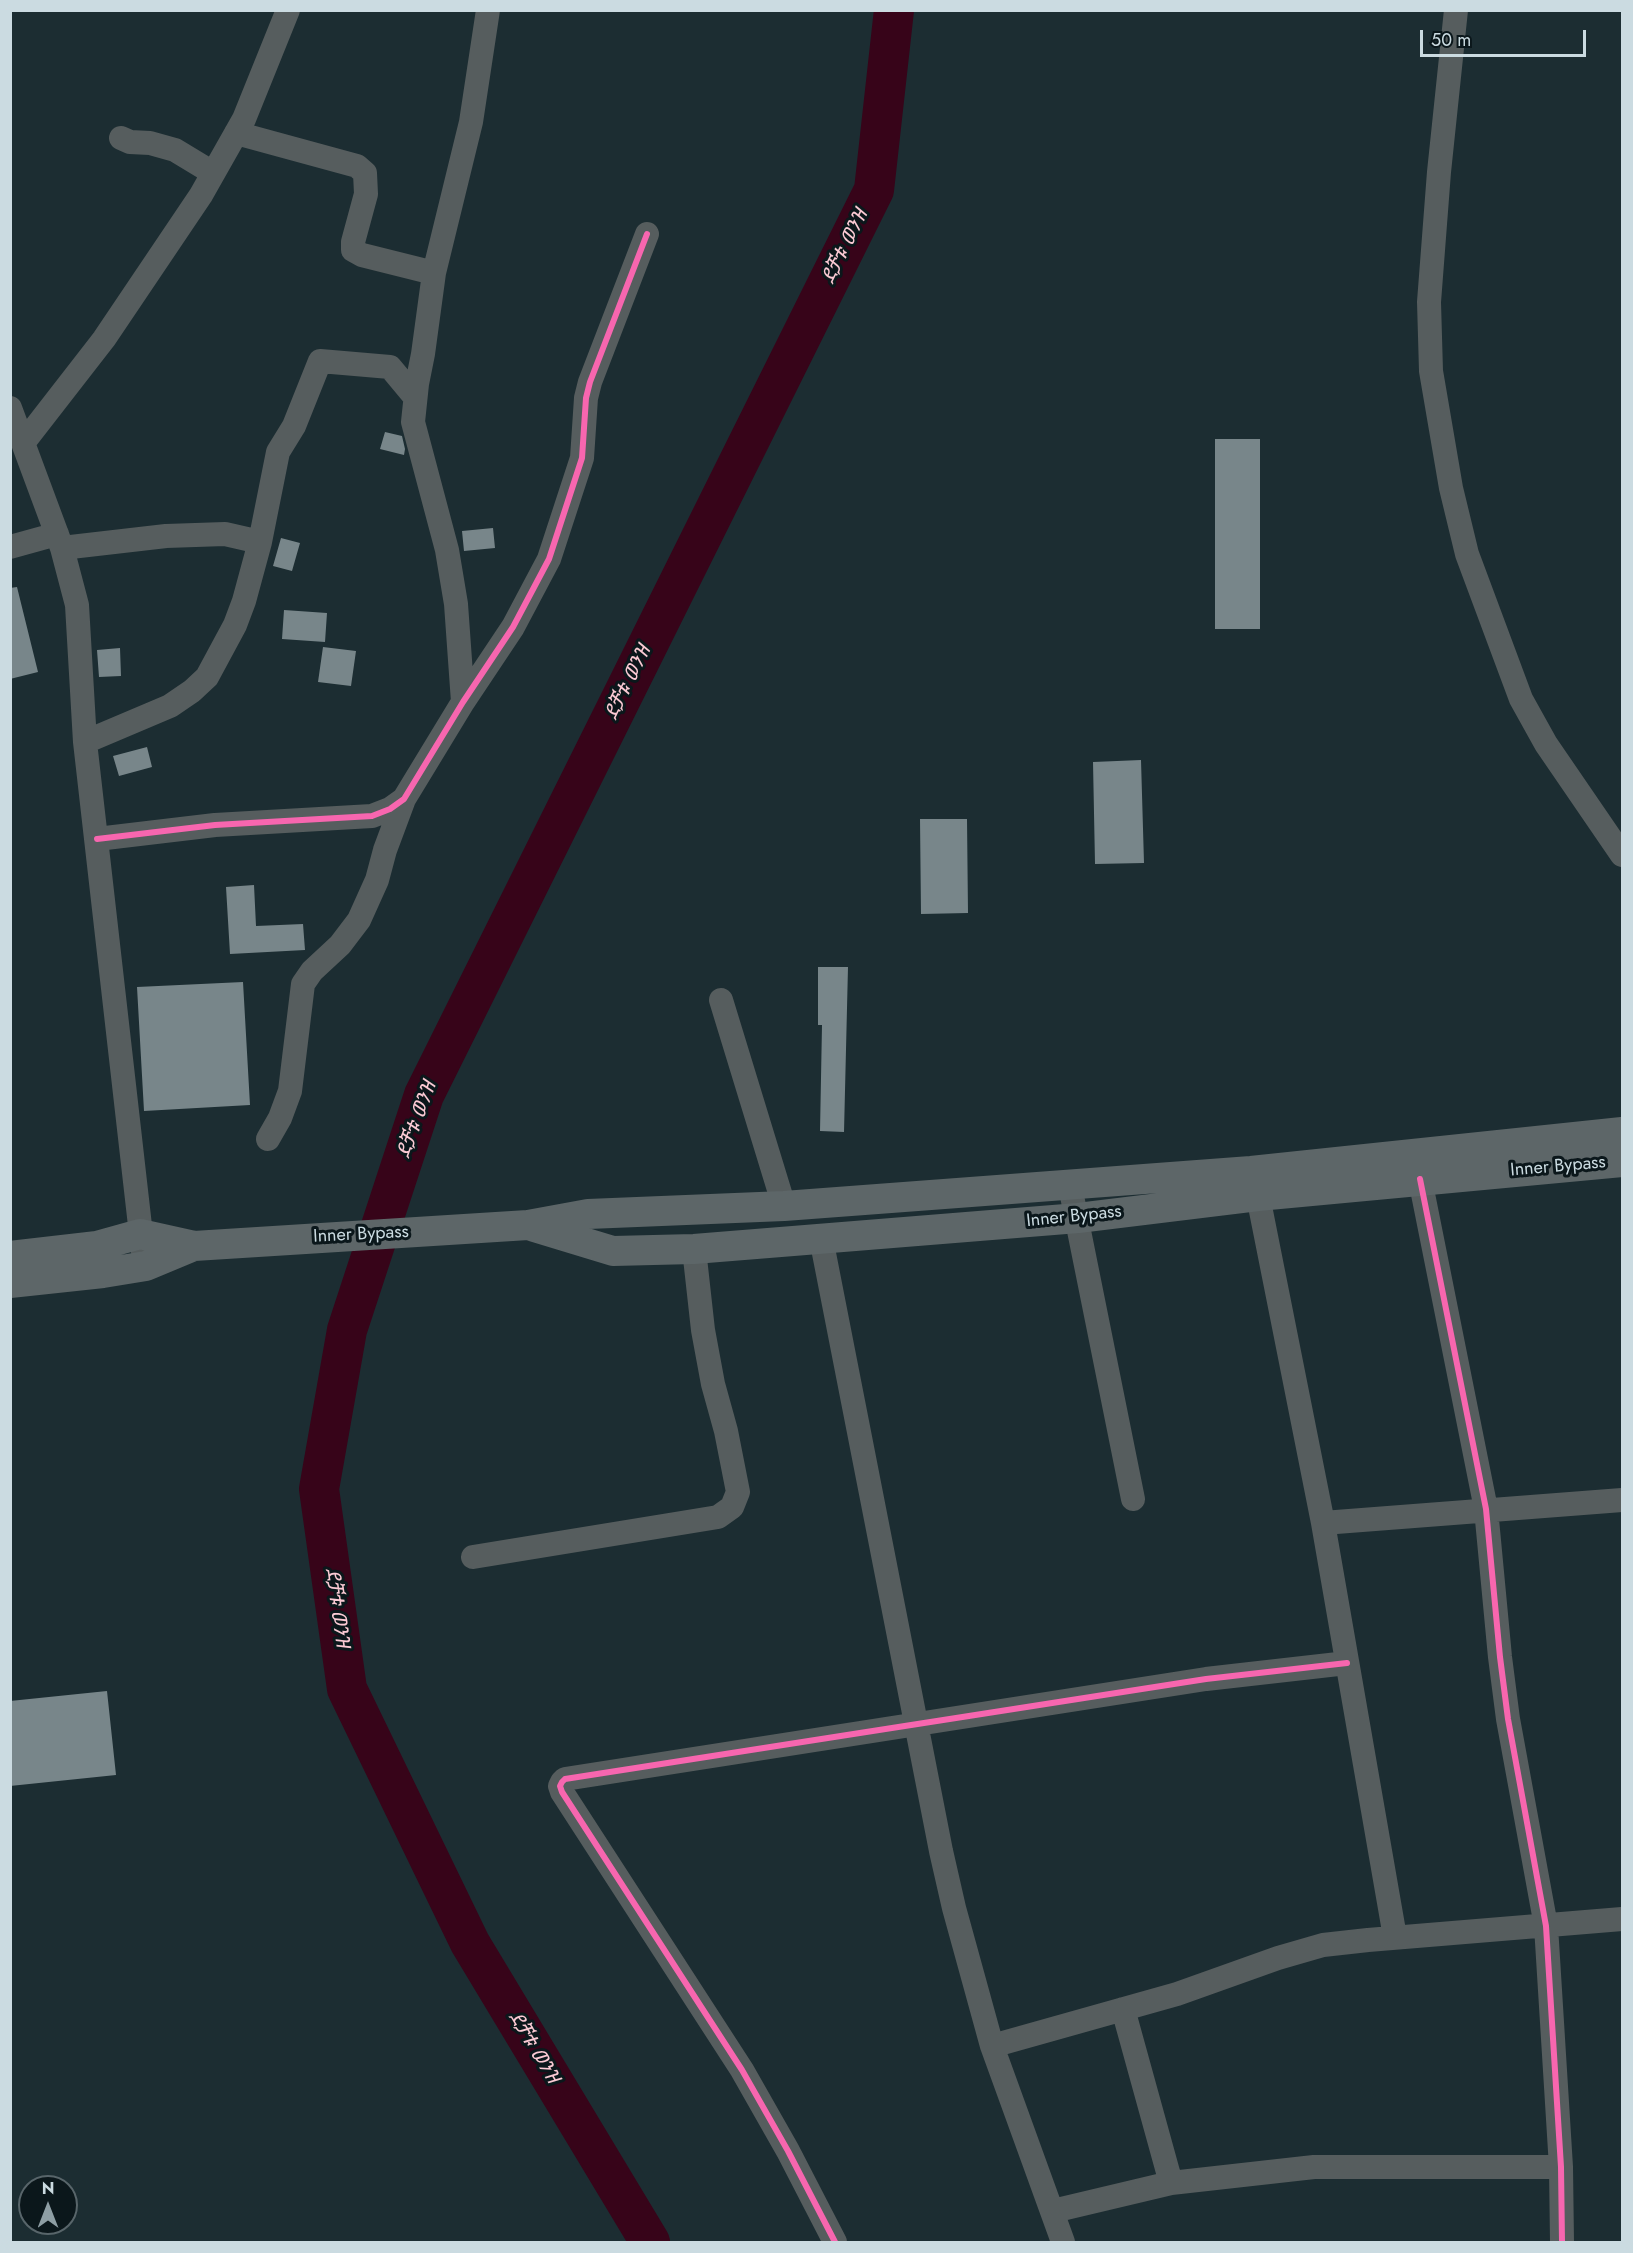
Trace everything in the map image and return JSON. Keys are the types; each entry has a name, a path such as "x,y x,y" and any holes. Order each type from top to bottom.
{"main road":[{"name":"Inner Bypass","path":"528,1225 613,1251 694,1248 1078,1218 1255,1183 1623,1132"},
{"name":"Inner Bypass","path":"10,1256 97,1246 140,1234 194,1246 528,1225 588,1214 784,1206 1070,1186 1420,1179 1623,1162"},
{"name":"Inner Bypass","path":"10,1283 103,1274 146,1266 194,1246"}],"street":[{"path":"24,442 104,339 201,195 244,119 288,10"},
{"path":"463,702 456,604 447,550 413,422 434,273 471,122 488,10"},
{"path":"1456,10 1438,172 1429,302 1431,371 1451,488 1467,555 1521,699 1558,762 1623,855"},
{"path":"236,133 357,166 365,173 366,194 352,242 353,250 362,255 434,273"},
{"path":"121,138 130,142 150,143 175,150 213,173"},
{"path":"268,1139 280,1118 290,1091 303,984 312,971 340,945 359,920 377,880 385,850 404,799 463,702 513,627 549,559 582,458 586,398 590,382 647,234"},
{"path":"85,742 170,706 207,677 235,625 244,601 260,542 278,452 294,426 320,361 390,367 415,397"},
{"path":"10,408 59,541 77,605 85,742 140,1234 146,1266"},
{"path":"10,547 59,541 225,534 260,542"},
{"path":"97,839 215,825 372,816 390,809 404,799"},
{"path":"358,817 385,850"},
{"path":"721,1000 784,1206"},
{"path":"1420,1179 1486,1509 1508,1719 1546,1926 1561,2167 1563,2242"},
{"path":"1255,1183 1323,1523 1395,1937"},
{"path":"1070,1186 1134,1499"},
{"path":"821,1238 954,1908 992,2046 1063,2242"},
{"path":"473,1557 718,1517 732,1507 738,1492 726,1431 713,1384 694,1248"},
{"path":"1323,1523 1623,1500"},
{"path":"835,2242 788,2151 742,2070 656,1939 616,1872 562,1792 560,1786 565,1779 1206,1678 1347,1664"},
{"path":"992,2046 1177,1994 1278,1958 1323,1946 1395,1937 1623,1919"},
{"path":"1123,2009 1171,2183"},
{"path":"1053,2211 1171,2183 1314,2167 1561,2167"}],"building":[{"path":"385,432 402,436 404,455 380,449"},
{"path":"1215,439 1260,439 1260,629 1215,629"},
{"path":"493,528 495,548 464,551 462,531"},
{"path":"281,538 300,543 292,571 273,566"},
{"path":"17,587 38,672 10,679 10,588"},
{"path":"284,610 327,613 325,642 282,639"},
{"path":"323,647 356,651 351,686 318,682"},
{"path":"120,648 121,676 99,677 97,650"},
{"path":"147,747 152,767 119,776 113,756"},
{"path":"1141,760 1144,863 1095,864 1093,762"},
{"path":"920,819 967,819 968,913 921,914"},
{"path":"254,885 256,926 303,924 305,950 230,954 226,887"},
{"path":"818,967 848,967 844,1132 820,1131 822,1025 818,1025"},
{"path":"243,982 250,1105 144,1111 137,987"},
{"path":"107,1691 116,1775 10,1786 10,1701"}],"waterway":[{"name":"ደቻቱ ወንዝ","path":"650,2242 470,1943 347,1689 319,1489 347,1330 424,1095 874,190 894,10"}],"cycle path":[{"path":"97,839 215,825 372,816 390,809 404,799 463,702 513,627 549,559 582,458 586,398 590,382 647,234"},
{"path":"1420,1179 1486,1509 1508,1719 1546,1926 1561,2167 1562,2242"},
{"path":"835,2242 788,2151 742,2070 562,1792 560,1786 562,1782 565,1779 1206,1679 1347,1663"}]}
